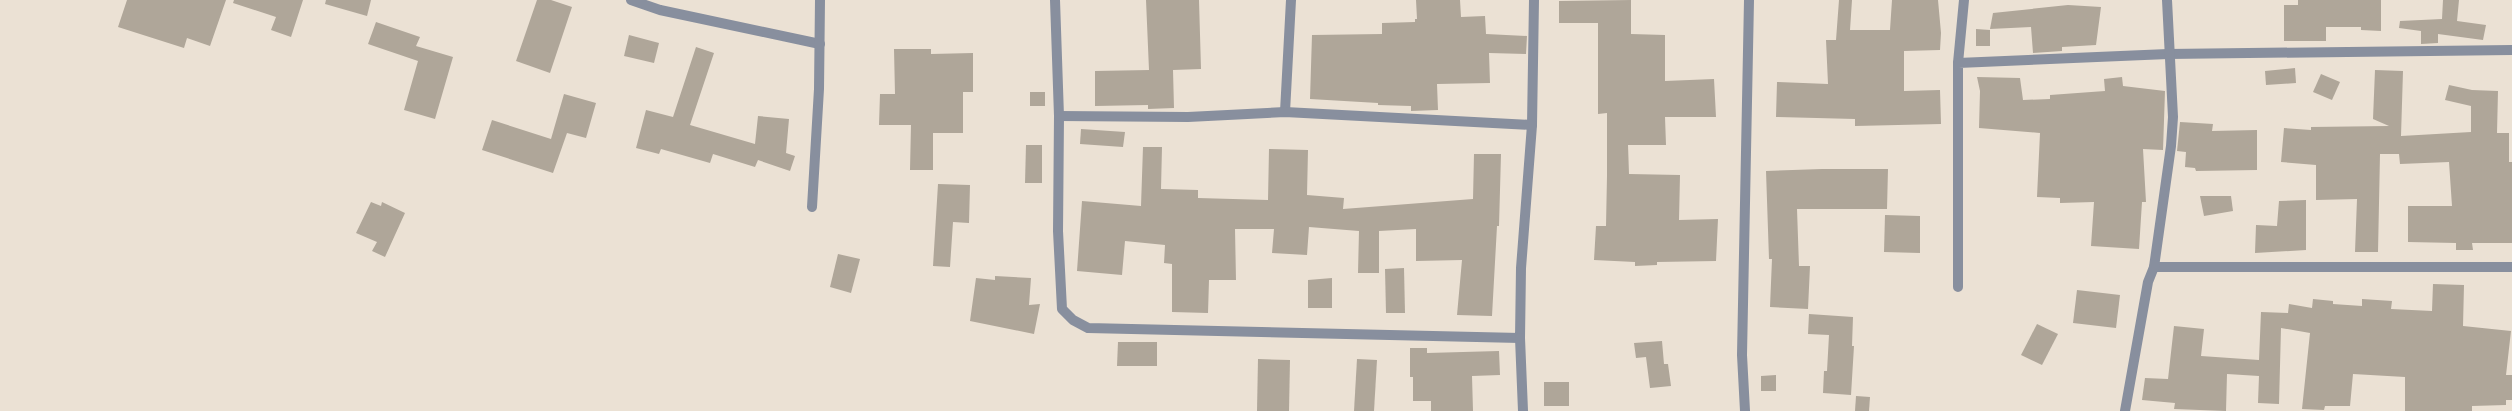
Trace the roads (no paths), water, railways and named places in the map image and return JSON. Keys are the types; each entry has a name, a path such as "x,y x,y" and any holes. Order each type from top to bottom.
{"street":[{"path":"632,0 660,10 820,44"},
{"path":"812,207 820,44 820,0"},
{"path":"1054,0 1059,116 1058,231 1062,309 1073,320 1088,328 1520,338"},
{"path":"1284,112 1291,0"},
{"path":"1523,411 1520,338 1521,268 1532,125 1534,0"},
{"path":"1744,411 1742,355 1749,0"},
{"path":"1958,287 1958,63 1964,0"},
{"path":"2125,411 2148,282 2154,267 2171,146 2172,91 2168,54 2167,0"},
{"path":"1958,63 2168,54 2512,50"},
{"path":"1059,116 1188,116 1284,112 1532,125"},
{"path":"2154,267 2512,267"}]}
